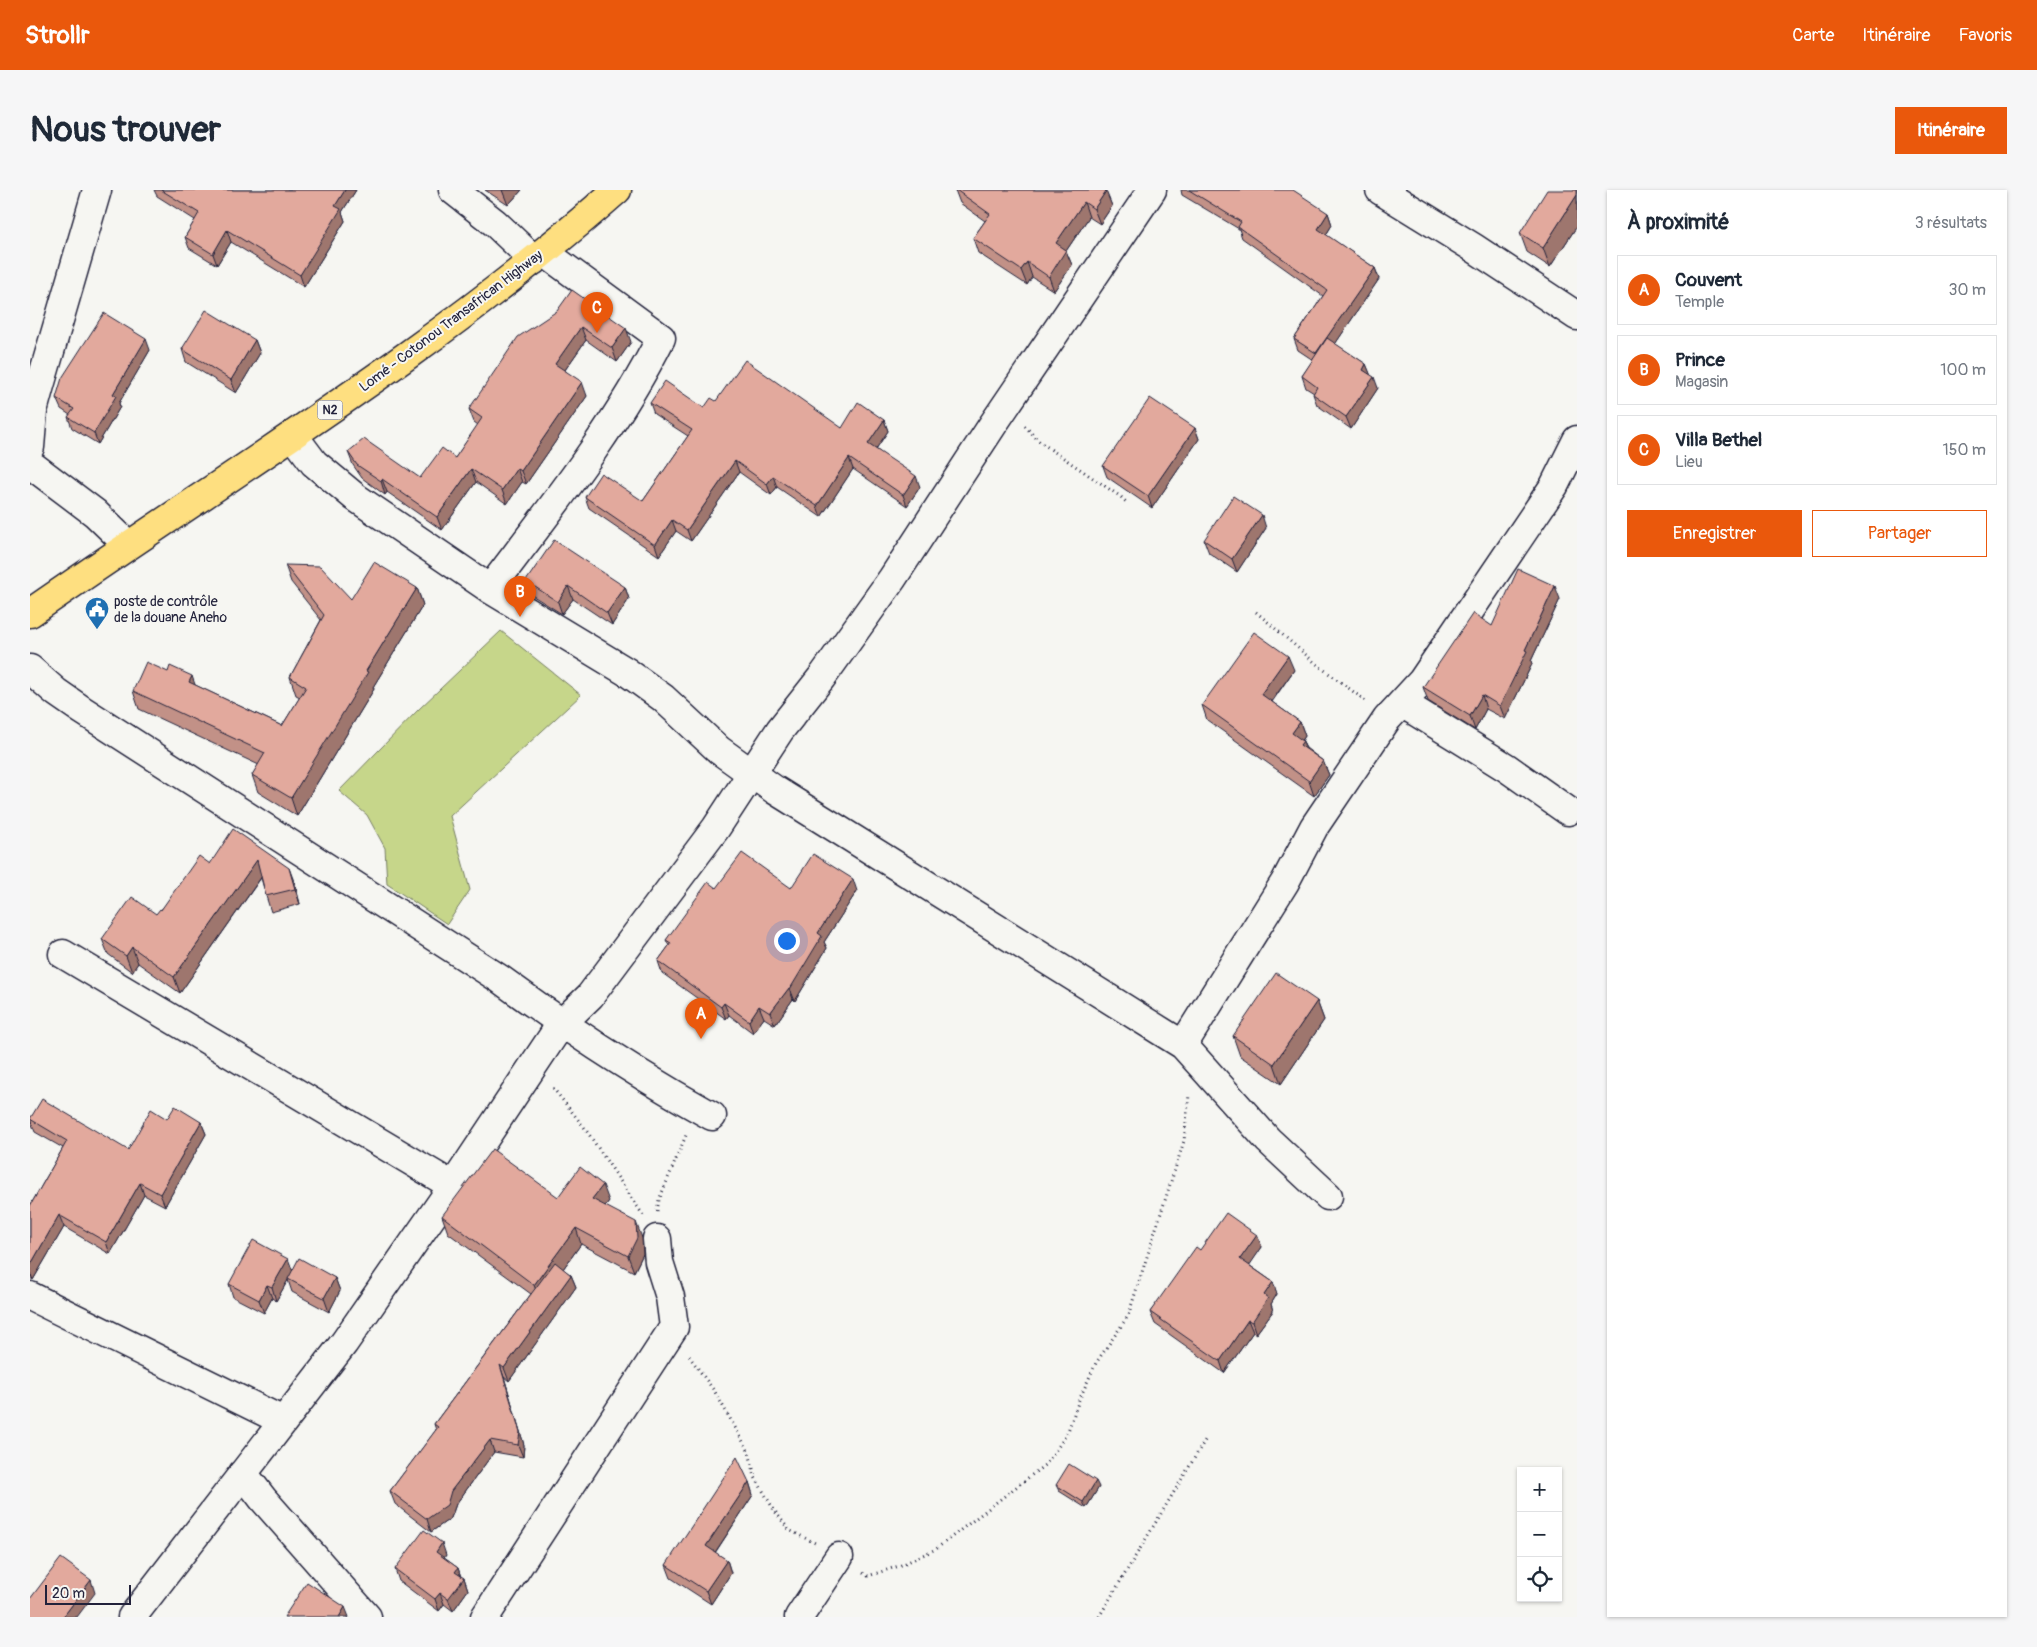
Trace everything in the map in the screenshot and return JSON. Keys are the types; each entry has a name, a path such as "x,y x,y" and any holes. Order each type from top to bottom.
{"highway":[{"name":"Lomé - Cotonou Transafrican Highway","path":"30,613 293,435 452,323 539,256 617,190"}],"street":[{"path":"30,447 33,412 38,389 97,190"},
{"path":"453,190 539,256 662,338 627,402 569,486 490,589"},
{"path":"132,1617 344,1343 453,1186 561,1024 590,996 716,828 780,730 822,677 892,579 1006,405 1152,190"},
{"path":"1380,190 1474,248 1577,316"},
{"path":"293,435 314,463 335,483 490,589 627,672 663,698 719,750 774,790 1191,1053 1268,1140 1328,1196"},
{"path":"1191,1053 1314,827 1394,711 1422,680 1554,486 1577,440"},
{"path":"30,464 95,513 128,545"},
{"path":"30,669 56,692 82,710 500,979 561,1024 654,1084 703,1111"},
{"path":"1394,711 1507,768 1568,811"},
{"path":"63,954 453,1186"},
{"path":"485,1617 674,1327 670,1297 658,1262 657,1239"},
{"path":"30,1296 283,1421"},
{"path":"243,1473 263,1499 367,1617"},
{"path":"799,1617 839,1557"}],"path":[{"path":"1006,405 1040,442 1121,497 1128,504"},
{"path":"1256,612 1319,666 1394,711"},
{"path":"674,1327 690,1358 715,1392 749,1452 755,1477 774,1510 789,1530 839,1557 868,1576 899,1566 936,1549 1046,1464 1066,1434 1096,1363 1110,1339 1128,1316 1184,1141 1189,1107 1191,1053"},
{"path":"532,1066 556,1091 584,1127 657,1239"},
{"path":"657,1239 656,1220 659,1200 688,1132 703,1111"},
{"path":"1099,1617 1207,1436"}],"green space":[{"path":"501,631 581,695 450,816 470,890 447,924 387,884 385,848 367,815 339,791 419,709"}],"building":[{"path":"161,190 345,190 335,206 341,209 300,275 227,230 213,254 185,237 199,213"},
{"path":"956,190 1106,191 1094,209 1084,202 1056,243 1066,250 1049,277 1027,262 1021,270 973,238 990,214"},
{"path":"1189,190 1293,190 1328,213 1318,229 1375,268 1316,353 1294,339 1327,290 1238,227 1241,222"},
{"path":"1547,190 1577,190 1577,195 1543,248 1520,233"},
{"path":"572,290 626,328 612,348 581,327 555,364 582,382 521,471 517,468 502,490 471,469 437,517 382,479 381,481 357,465 348,452 364,439 420,478 442,448 455,458 482,418 469,409 518,337 557,311"},
{"path":"206,310 255,340 231,380 182,349"},
{"path":"104,313 146,339 113,394 116,396 94,433 68,417 74,409 56,398 62,378"},
{"path":"1327,338 1366,364 1363,370 1374,377 1346,417 1313,394 1317,387 1302,376"},
{"path":"745,360 842,428 858,402 884,420 868,444 916,476 903,495 849,458 817,506 773,476 767,484 735,461 687,530 672,520 655,545 585,497 601,473 643,501 692,430 650,403 665,381 704,408 711,398 716,401"},
{"path":"1150,398 1195,428 1148,496 1103,466"},
{"path":"1233,496 1262,515 1232,559 1204,540"},
{"path":"554,540 625,587 607,613 568,586 558,602 526,581"},
{"path":"374,562 417,588 291,798 252,775 265,753 133,691 146,662 168,672 170,666 192,676 189,682 282,726 306,687 290,677 324,615 285,565 320,566 351,599"},
{"path":"1518,569 1555,586 1525,650 1527,651 1500,706 1482,695 1470,716 1423,687 1473,613 1492,626"},
{"path":"1254,632 1288,656 1261,694 1300,722 1292,733 1303,741 1300,745 1323,761 1309,781 1202,705"},
{"path":"233,829 289,868 295,889 266,896 257,860 174,977 132,947 126,956 102,939 132,897 156,914 161,910 199,856 210,864"},
{"path":"742,853 791,888 813,854 853,879 818,933 822,936 790,989 770,1013 759,1006 749,1021 724,1003 721,1007 658,961 671,943 666,940 708,882 716,888"},
{"path":"1276,973 1317,1001 1274,1064 1233,1036"},
{"path":"42,1099 128,1150 151,1109 167,1119 175,1106 201,1122 160,1194 140,1183 106,1242 59,1215 30,1266 30,1206 67,1141 30,1119"},
{"path":"492,1149 558,1197 580,1167 603,1185 592,1199 636,1222 637,1238 628,1256 576,1228 534,1285 442,1216"},
{"path":"1226,1213 1257,1235 1240,1259 1273,1282 1264,1295 1268,1298 1252,1322 1248,1320 1220,1361 1150,1312 1196,1247 1200,1250"},
{"path":"253,1240 288,1259 272,1287 267,1285 259,1300 229,1284"},
{"path":"299,1258 335,1278 324,1298 288,1279"},
{"path":"555,1262 571,1275 504,1368 500,1365 520,1432 518,1445 490,1440 451,1491 447,1505 427,1519 390,1491 438,1427 434,1424"},
{"path":"737,1457 749,1482 706,1546 727,1560 706,1591 666,1565"},
{"path":"1069,1464 1096,1481 1083,1502 1056,1485"},
{"path":"424,1530 442,1543 436,1552 458,1568 455,1572 464,1578 448,1599 440,1593 435,1599 395,1569"},
{"path":"61,1558 91,1580 63,1617 30,1617 30,1599"},
{"path":"307,1582 345,1607 339,1617 284,1617"}],"place":[{"name":"Villa Bethel","path":"597,333"},
{"name":"Prince","path":"520,617"},
{"name":"poste de contrôle de la douane Aneho","path":"97,630"},
{"name":"Couvent","path":"701,1039"}]}
